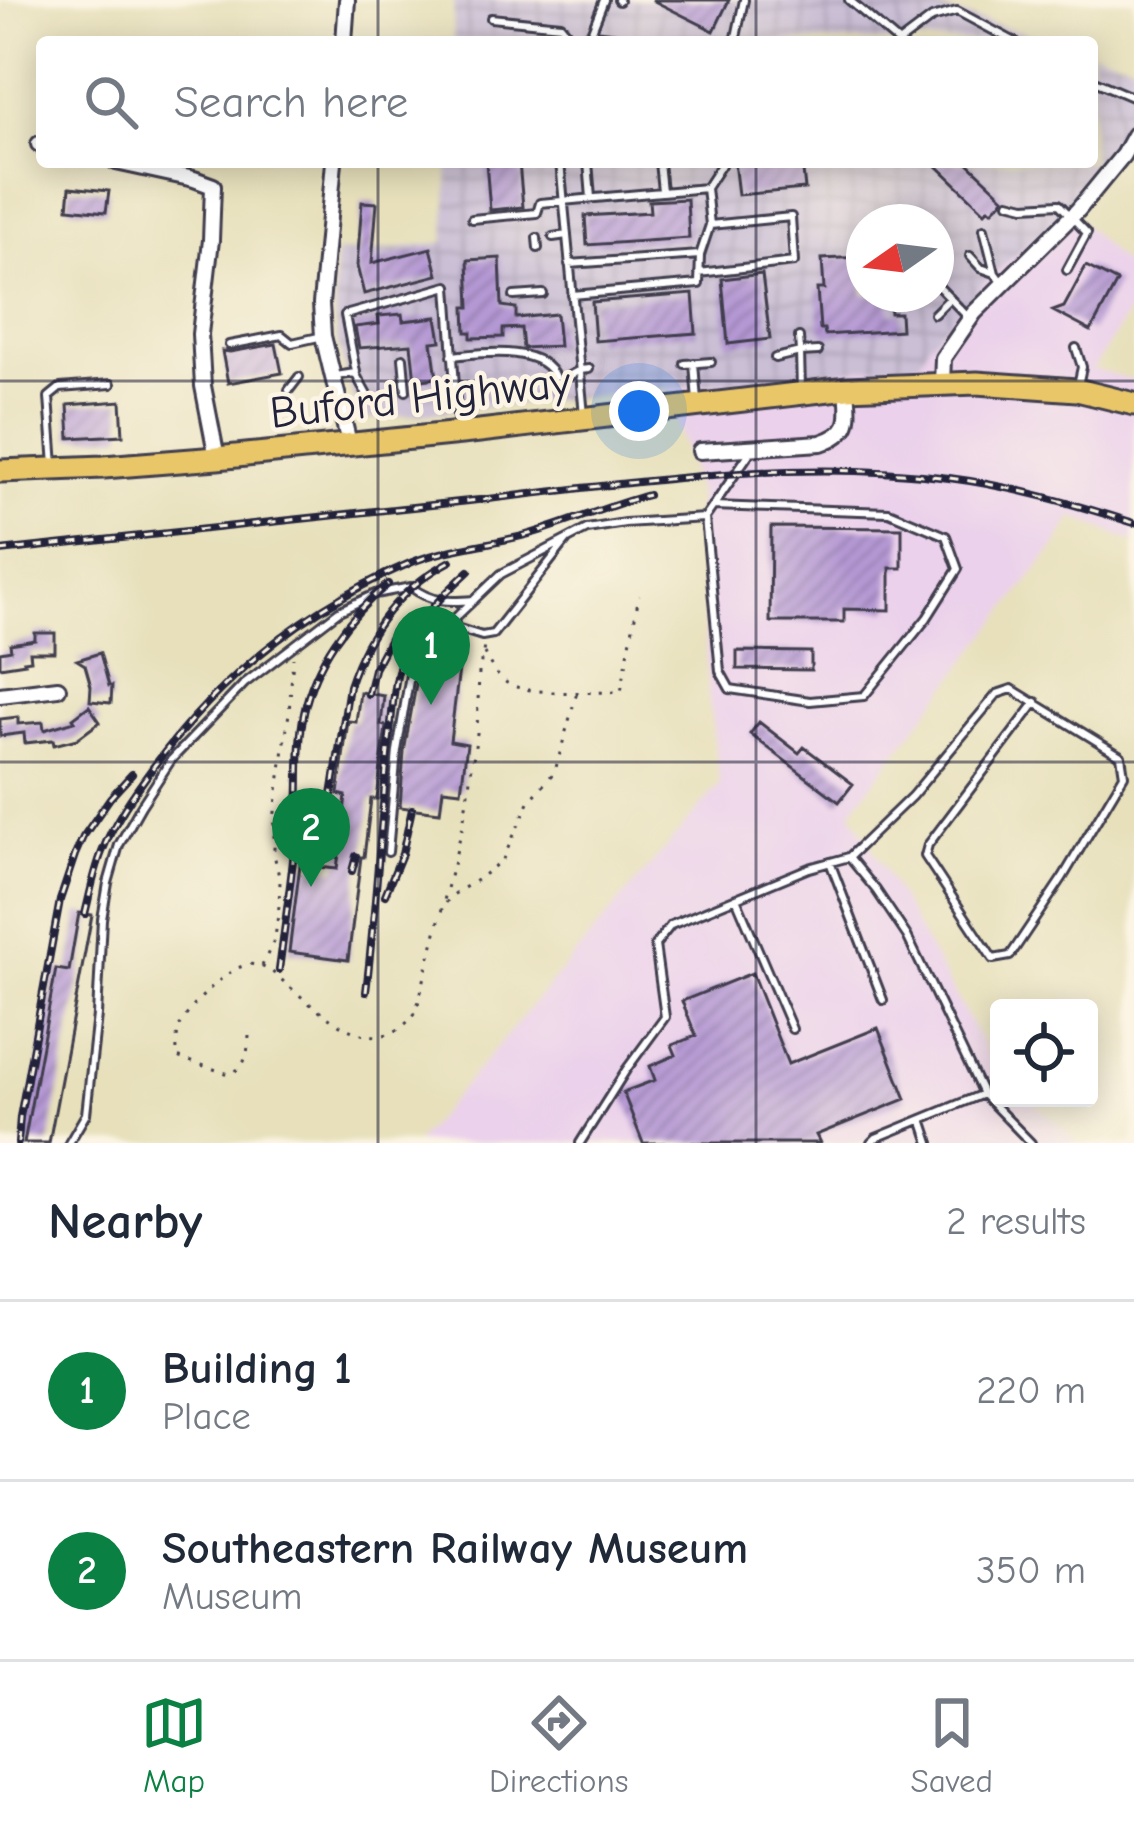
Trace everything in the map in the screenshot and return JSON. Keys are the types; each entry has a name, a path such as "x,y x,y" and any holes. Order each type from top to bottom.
{"main road":[{"name":"Buford Highway","path":"0,471 217,458 847,388 977,383 1076,390 1134,404"}],"street":[{"path":"344,36 347,0"},
{"path":"942,384 943,358 999,278 1072,216 1134,135"},
{"path":"144,168 212,186 212,239 200,334 203,386 217,458"},
{"path":"333,168 321,304 323,336 349,443"},
{"path":"700,451 836,438 849,417 847,388"},
{"path":"0,695 58,688"}],"lane":[{"path":"736,36 744,0"},
{"path":"849,0 892,36"},
{"path":"591,33 602,1"},
{"path":"907,36 932,18 957,11 1004,36"},
{"path":"490,19 561,25 569,36"},
{"path":"584,36 604,36"},
{"path":"1098,83 1134,98"},
{"path":"560,168 584,370 584,419"},
{"path":"588,168 591,198"},
{"path":"660,168 662,191"},
{"path":"572,295 699,284 700,255 710,225 706,188 719,168"},
{"path":"472,219 537,213 540,199 706,188"},
{"path":"1010,202 1059,204 1087,233 1066,270"},
{"path":"699,273 794,262 791,218 710,225"},
{"path":"984,229 999,278"},
{"path":"553,237 567,236"},
{"path":"537,238 538,248"},
{"path":"569,265 700,255"},
{"path":"970,256 999,278"},
{"path":"367,395 356,372 345,315 448,286 452,356 459,387 458,433"},
{"path":"514,296 543,294"},
{"path":"954,302 970,319"},
{"path":"229,345 282,335 292,343 323,336"},
{"path":"799,337 801,392"},
{"path":"1076,348 1082,367 1076,390"},
{"path":"775,358 818,351"},
{"path":"452,356 503,352 545,362 561,379 584,370"},
{"path":"403,358 406,392"},
{"path":"697,404 690,363 710,362"},
{"path":"333,376 356,372 363,363"},
{"path":"289,390 299,377"},
{"path":"54,470 49,398 60,388 111,384"},
{"path":"444,388 459,387"},
{"path":"713,506 889,512 946,536 958,569 927,618 864,696 810,701 730,689 720,671 704,518 754,446"},
{"path":"567,540 493,634 456,628 454,619 501,574 587,529 704,518"},
{"path":"69,1143 86,1114 102,919 119,845 171,760 245,683 358,600 411,587 437,602 474,600"},
{"path":"388,852 397,751 412,663 422,659 432,628 455,624"},
{"path":"580,1143 665,1017 656,946 671,925 850,857 912,796 997,694 1012,688 1036,702 1120,756 1124,775 1010,956 993,959 925,856 928,845 1036,702"},
{"path":"850,857 907,936 983,1094 1031,1143"},
{"path":"830,862 883,1000"},
{"path":"736,898 792,1029"},
{"path":"871,1143 983,1094"},
{"path":"922,1119 930,1143"}],"path":[{"path":"483,651 506,682 527,689 620,692 639,595"},
{"path":"249,1036 246,1058 229,1074 177,1058 180,1026 190,1010 245,964 262,966 349,1032 380,1036 407,1023 416,1012 471,783 486,635"},
{"path":"262,966 277,922 280,880 274,819 294,644"},
{"path":"442,910 451,896 503,859 529,802 555,771 577,692"}],"shaded area":[{"path":"454,0 906,0 1036,36 453,36"},
{"path":"1098,53 1134,63 1134,99 1119,149 1068,209 987,280 928,344 920,362 364,420 337,341 336,253 445,242 449,168 1098,168"},
{"path":"1068,209 1134,275 1134,303 1093,369 1134,380 1134,542 1073,517 1055,547 851,811 990,1058 990,1107 1040,1107 1078,1143 415,1143 720,784 708,693 697,492 668,389 920,362 928,344 987,280"}],"building":[{"path":"652,0 729,0 714,31"},
{"path":"486,168 520,168 523,207 490,210"},
{"path":"735,168 803,168 805,189 738,195"},
{"path":"939,168 973,168 1004,197 985,212"},
{"path":"70,187 109,191 106,212 68,208"},
{"path":"687,199 689,238 587,245 585,216 650,212 649,201"},
{"path":"362,202 377,203 372,263 431,248 438,275 364,294 357,266"},
{"path":"500,258 502,306 516,308 516,318 556,314 559,346 523,348 521,328 503,329 503,337 471,338 471,332 466,332 468,260"},
{"path":"846,258 846,312 900,313 901,330 825,335 820,329 817,289 824,289 822,259"},
{"path":"1086,266 1117,282 1091,331 1053,311 1064,307"},
{"path":"762,274 770,339 728,344 722,279"},
{"path":"693,294 696,333 595,341 592,302"},
{"path":"402,314 403,321 437,317 441,341 432,342 437,378 415,381 411,344 359,348 355,327 379,324 378,316"},
{"path":"276,344 282,373 228,383 222,351"},
{"path":"121,401 123,435 70,438 68,405"},
{"path":"771,527 902,528 902,568 890,568 890,610 844,609 844,622 770,622"},
{"path":"35,633 55,633 55,652 30,652 31,660 25,663 0,667 0,652 11,650 10,644 35,640"},
{"path":"737,651 811,652 811,670 737,669"},
{"path":"100,653 112,686 111,703 90,701 85,665 77,660"},
{"path":"419,668 459,669 450,741 467,744 461,791 443,789 440,812 400,807"},
{"path":"360,692 384,696 381,725 386,726 377,799 371,799 361,857 348,960 289,952 300,865 337,869 346,796 338,794 348,721 356,722"},
{"path":"89,706 100,722 77,739 54,745 53,740 25,743 24,733 0,736 0,719 18,717 18,724 43,722 44,730 75,721"},
{"path":"759,722 799,753 804,747 853,784 839,802 750,734"},
{"path":"79,913 92,915 49,1143 24,1143 56,969 69,971"},
{"path":"752,973 788,1064 878,1028 906,1099 816,1135 820,1143 643,1143 623,1092 655,1080 650,1066 676,1055 672,1045 696,1036 682,1001"}],"railway":[{"path":"0,551 649,481 829,470 889,472 996,486 1134,523"},
{"path":"85,914 102,852 132,797 208,702 268,647 335,601 410,563 526,535 648,495"},
{"path":"323,853 356,666 387,613 416,584 451,561"},
{"path":"366,992 398,672 417,627 469,571"},
{"path":"279,970 298,814 300,738 309,694 335,641 388,584"},
{"path":"368,694 374,669 393,633"},
{"path":"18,1143 60,900 83,837 132,774"},
{"path":"385,895 402,854 412,809"},
{"path":"352,871 356,856"}],"place":[{"name":"Building 1","path":"431,705"},
{"name":"Southeastern Railway Museum","path":"311,887"}]}
